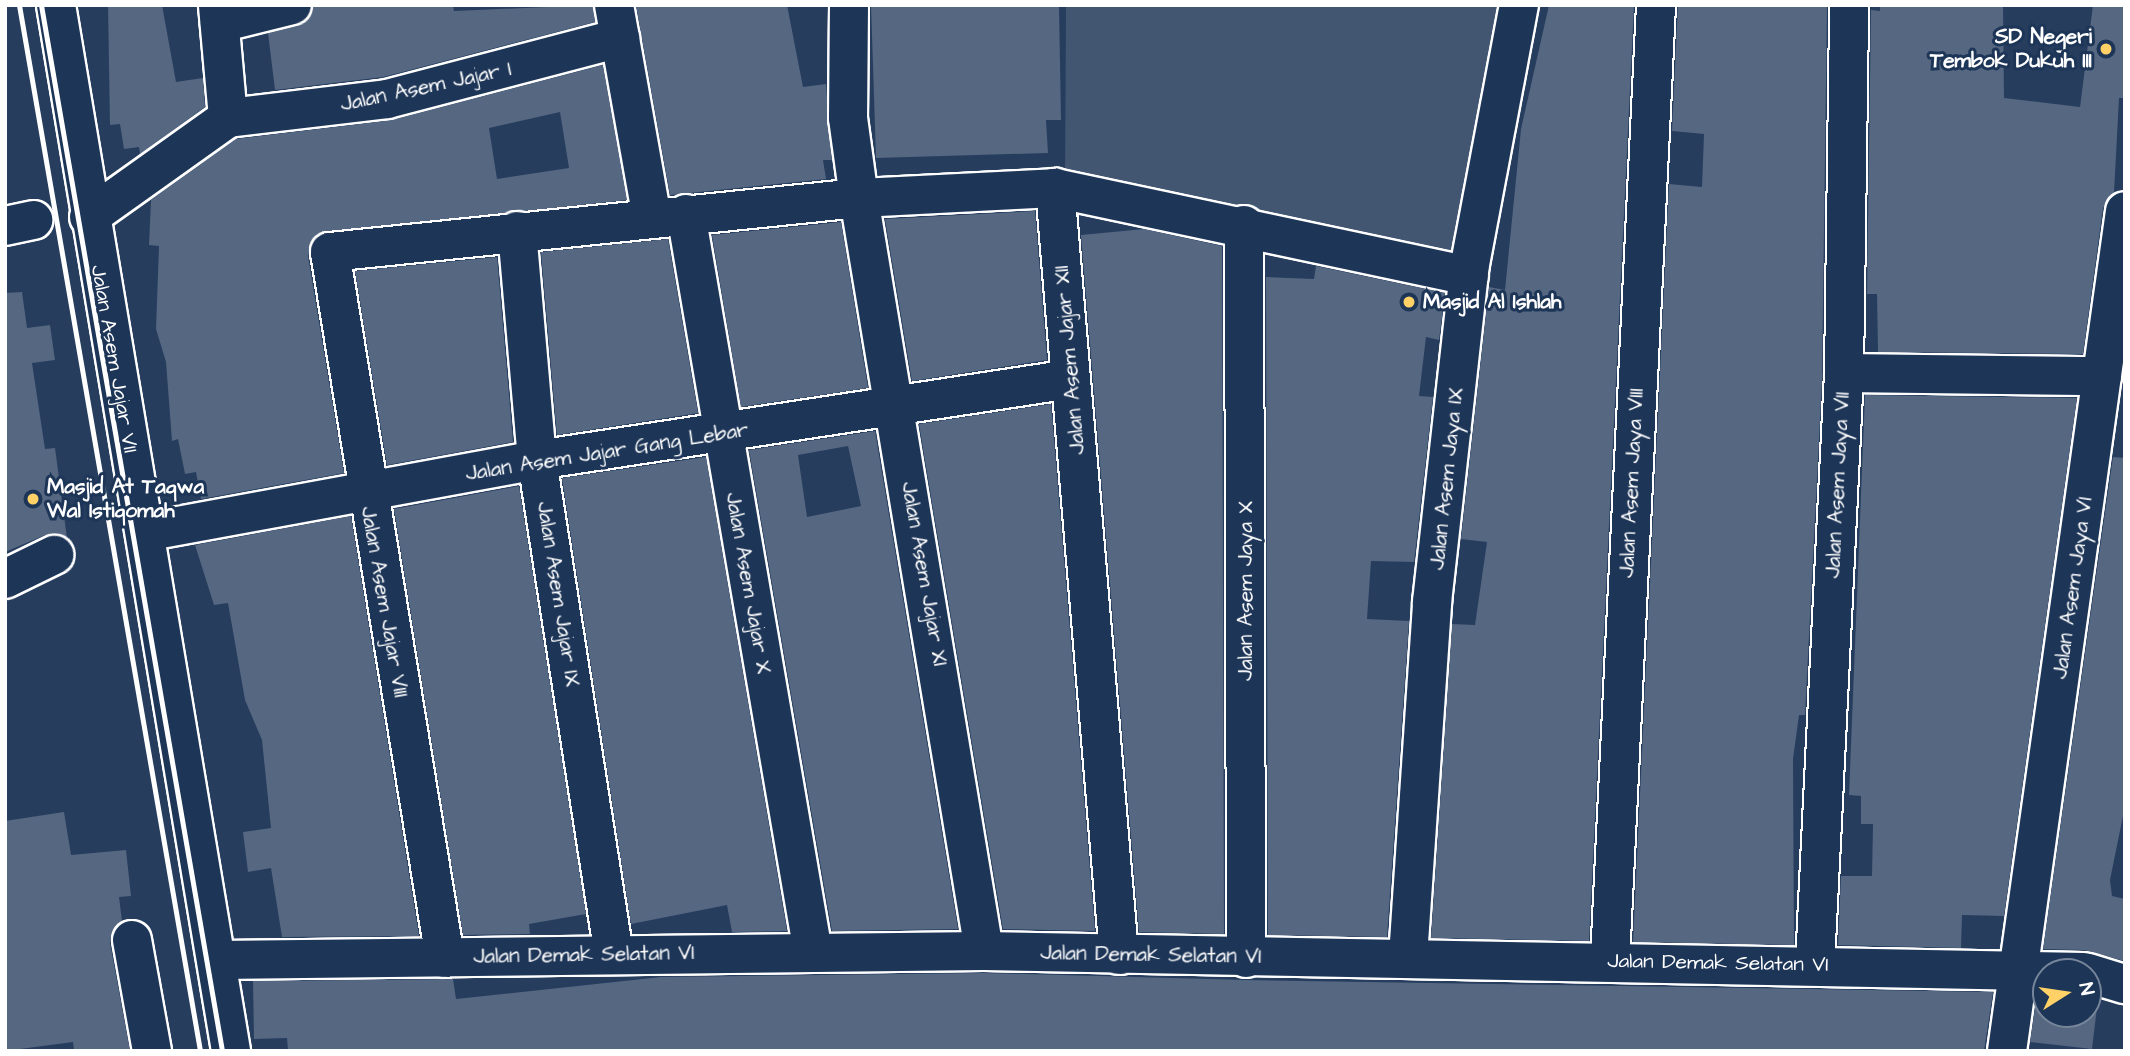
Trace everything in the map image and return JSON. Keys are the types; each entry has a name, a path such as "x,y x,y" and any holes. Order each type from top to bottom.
{"street":[{"name":"Jalan Asem Jajar VII","path":"56,5 89,217 218,960 231,1051"},
{"path":"89,217 228,118 219,14 292,5"},
{"name":"Jalan Asem Jajar XI","path":"849,5 848,118 859,198 984,951"},
{"name":"Jalan Asem Jaya IX","path":"1408,957 1432,602 1469,276 1519,5"},
{"name":"Jalan Asem Jaya VIII","path":"1610,960 1657,5"},
{"name":"Jalan Asem Jaya VII","path":"1815,964 1844,373 1849,5"},
{"name":"Jalan Asem Jajar I","path":"228,118 387,99 617,22"},
{"name":"Jalan Asem Jajar X","path":"617,22 669,216 722,435 813,952"},
{"path":"517,231 859,198 1055,188 1244,225 1469,276"},
{"name":"Jalan Asem Jajar XII","path":"1055,188 1119,954"},
{"name":"Jalan Asem Jaya VI","path":"2007,1051 2125,211"},
{"name":"Jalan Asem Jaya X","path":"1244,225 1246,958"},
{"name":"Jalan Asem Jajar VIII","path":"445,958 328,257 335,250 517,231"},
{"name":"Jalan Asem Jajar IX","path":"517,231 537,460 614,955"},
{"path":"1844,373 2102,376"},
{"name":"Jalan Asem Jajar Gang Lebar","path":"145,533 537,460 722,435 1071,379"},
{"path":"5,579 54,555"},
{"path":"132,940 152,1051"},
{"name":"Jalan Demak Selatan VI","path":"218,960 984,951 1246,958 1408,957 2032,967"},
{"name":"Jalan Demak Selatan VI","path":"2102,977 2125,984"}],"shaded area":[{"path":"1066,5 1515,5 1464,271 1065,179"}],"building":[{"path":"108,5 162,5 176,82 203,78 205,107 140,154 139,147 124,149 120,124 110,125"},
{"path":"313,5 453,5 454,11 593,5 595,22 383,77 275,90 268,33 307,21"},
{"path":"636,5 787,5 803,87 826,84 832,160 823,160 826,179 670,195"},
{"path":"871,5 1059,5 1061,120 1046,120 1048,153 876,158"},
{"path":"1549,5 1634,5 1589,941 1431,938 1452,624 1475,625 1487,542 1461,539 1489,287 1505,290 1521,129"},
{"path":"1678,5 1827,6 1822,380 1805,715 1799,715 1793,759 1794,945 1633,942 1669,184 1702,187 1704,134 1672,131"},
{"path":"1880,5 2003,5 2004,98 2080,107 2093,5 2125,5 2125,98 2119,98 2114,193 2103,208 2083,354 1878,352 1877,294 1867,294 1871,10 1880,11"},
{"path":"603,65 627,200 317,234 308,256 344,473 201,499 196,472 185,474 178,439 172,441 166,362 156,329 159,246 149,245 151,200 236,139 392,120","holes":["560,112 569,168 497,179 489,128"]},
{"path":"1035,211 1047,360 912,381 885,219"},
{"path":"841,222 868,388 741,407 712,235"},
{"path":"1144,229 1222,246 1224,934 1139,932 1081,235"},
{"path":"668,239 698,413 557,435 541,252"},
{"path":"497,257 513,442 387,465 355,271"},
{"path":"1316,266 1445,293 1439,340 1426,337 1419,396 1433,397 1414,562 1371,561 1367,619 1409,621 1387,937 1268,935 1266,277 1314,279"},
{"path":"22,292 27,328 50,325 55,360 32,363 45,449 55,448 67,538 45,535 5,552 5,293"},
{"path":"1865,395 2077,398 2004,916 1962,915 1961,948 1838,945 1841,876 1872,876 1873,824 1861,824 1861,796 1849,795"},
{"path":"1051,404 1095,931 1003,929 919,424"},
{"path":"875,431 958,929 832,931 749,450","holes":["848,446 861,506 807,517 798,455"]},
{"path":"706,457 787,931 732,932 727,905 631,924 562,478"},
{"path":"2113,457 2125,458 2125,806 2110,880 2112,896 2125,899 2125,961 2084,950 2043,949"},
{"path":"519,486 586,914 529,924 530,934 463,935 394,509"},
{"path":"351,516 419,936 282,937 271,868 248,872 243,832 271,828 262,740 245,700 228,603 214,605 195,545"},
{"path":"64,812 71,855 126,850 131,896 119,897 122,921 110,943 130,1051 74,1051 73,1042 5,1051 5,821"},
{"path":"984,973 1993,992 1984,1051 288,1051 287,1038 254,1039 253,981 453,979 456,999 661,977"},
{"path":"2032,1028 2095,1028 2092,1049 2030,1042"}],"railway":[{"path":"19,5 200,1051"},
{"path":"41,5 222,1051"}],"place":[{"name":"SD Negeri Tembok Dukuh III","path":"2106,49"},
{"name":"Masjid Al Ishlah","path":"1409,302"},
{"name":"Masjid At Taqwa Wal Istiqomah","path":"33,499"}]}
